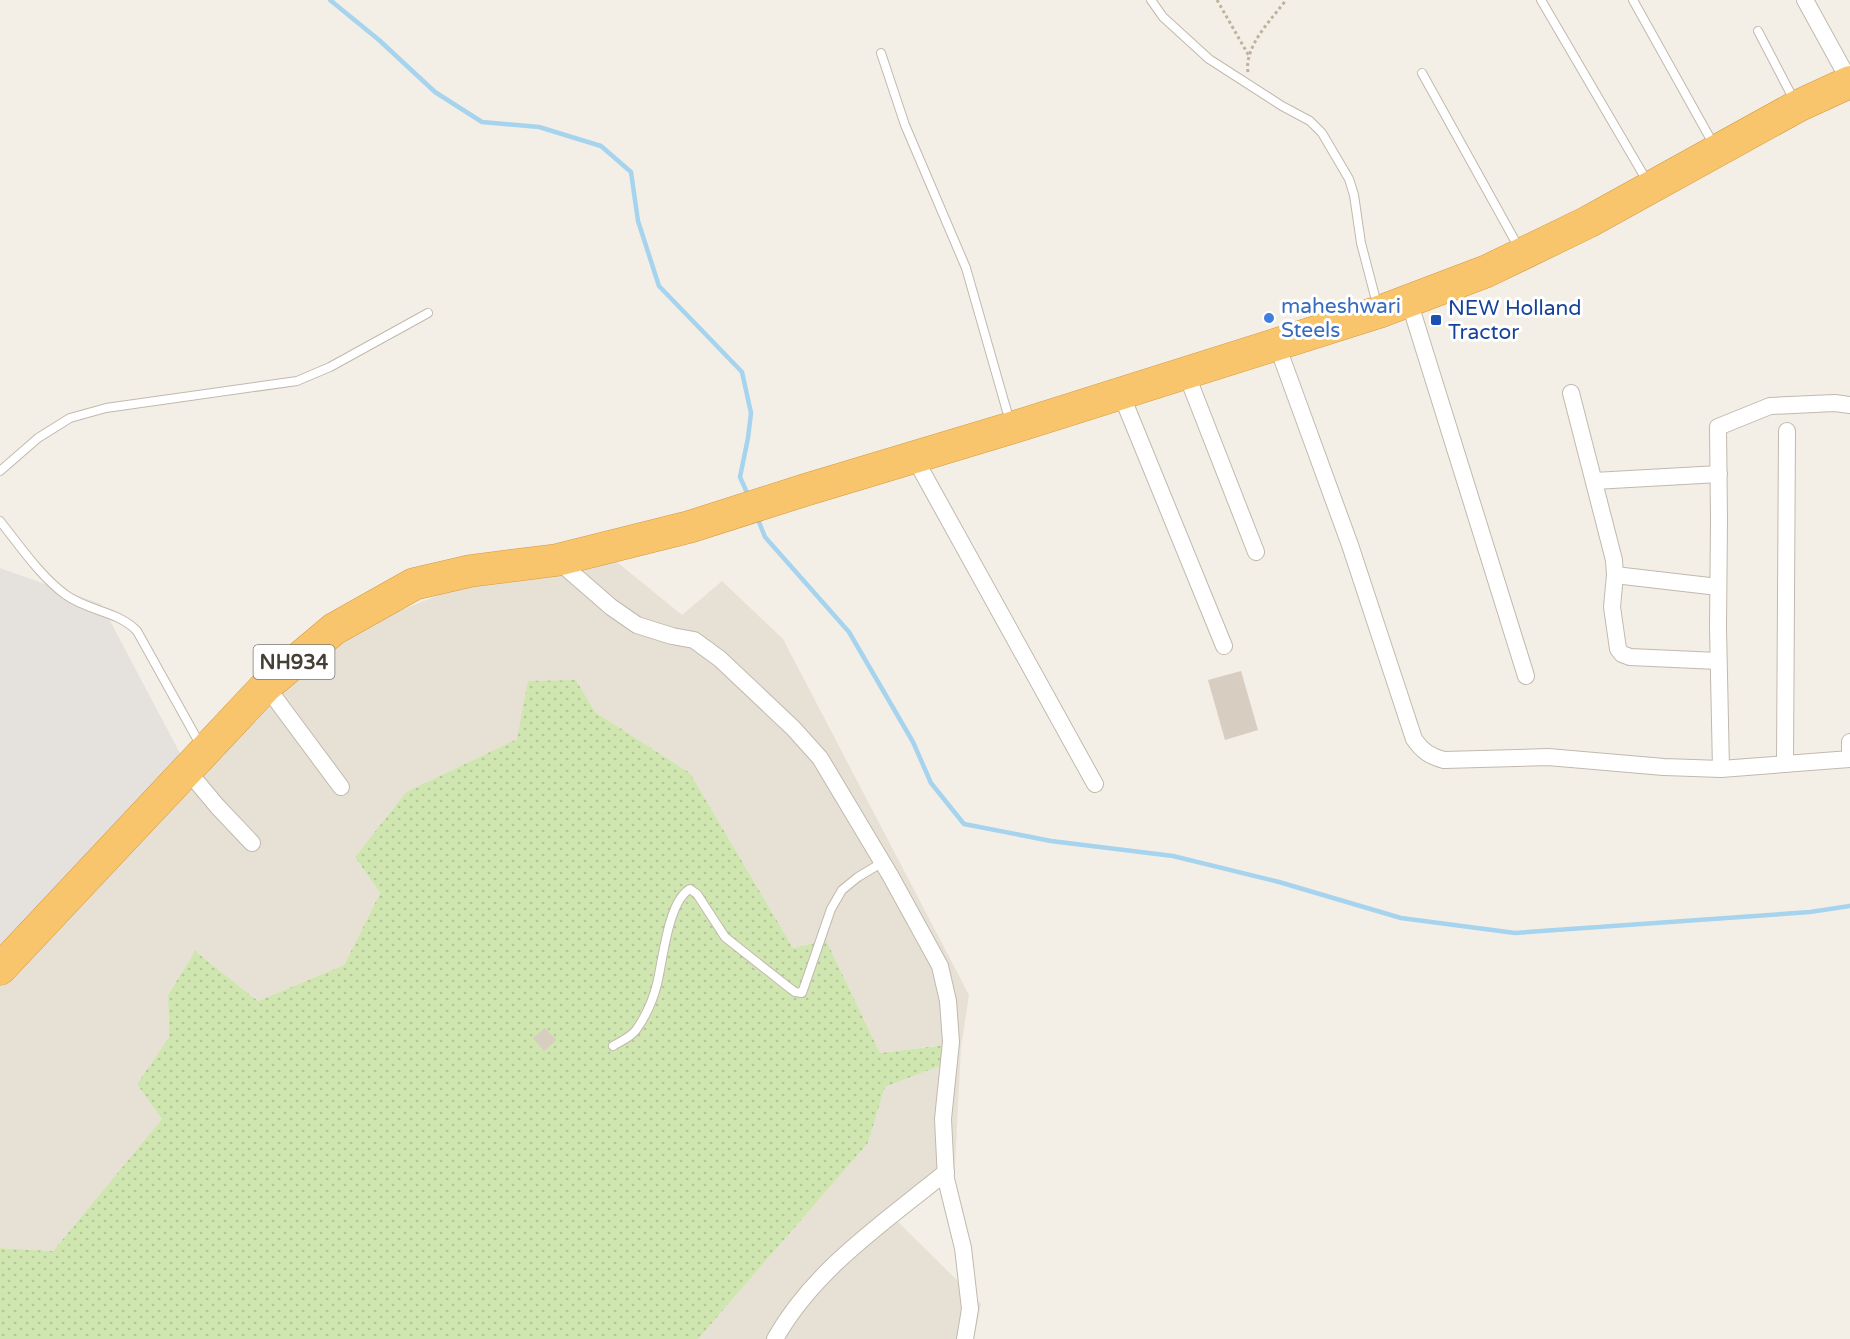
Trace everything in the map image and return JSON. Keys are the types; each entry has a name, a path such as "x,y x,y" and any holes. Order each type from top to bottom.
{"highway":[{"name":"NH934","path":"1,966 266,686 334,629 414,584 470,571 557,560 689,526 1121,394 1379,312 1487,271 1588,222 1797,106 1850,82"}],"street":[{"path":"1805,0 1850,82"},
{"path":"1408,301 1526,676"},
{"path":"1277,345 1350,545 1414,739 1430,756 1444,760 1558,757 1664,767 1721,769 1850,759 1850,742"},
{"path":"1186,373 1256,552"},
{"path":"1571,393 1614,560 1612,607 1618,649 1622,654 1630,657 1718,661"},
{"path":"1121,394 1224,646"},
{"path":"1721,769 1718,661 1718,427 1770,406 1835,403 1850,405"},
{"path":"1785,764 1787,431"},
{"path":"914,457 1095,784"},
{"path":"1594,482 1719,474"},
{"path":"557,560 611,607 637,625 694,640 720,659 793,728 820,758 883,862 940,966 948,1001 951,1042 944,1119 946,1172 963,1248 970,1309 964,1339"},
{"path":"1615,575 1718,587"},
{"path":"266,686 341,787"},
{"path":"196,761 217,806 252,843"},
{"path":"775,1339 799,1300 837,1262 946,1172"}],"lane":[{"path":"1151,0 1163,17 1209,59 1282,106 1311,121 1322,133 1349,179 1354,195 1361,243 1379,312"},
{"path":"1541,0 1650,187"},
{"path":"1633,0 1716,150"},
{"path":"1758,31 1797,106"},
{"path":"881,53 905,125 966,268 1011,428"},
{"path":"1422,73 1522,254"},
{"path":"0,471 38,438 70,418 106,408 297,381 330,368 428,313"},
{"path":"0,521 51,582 67,596 120,618 130,623 137,631 196,761"},
{"path":"613,1046 635,1032 649,1009 676,907 685,892 690,889 697,894 725,937 795,992 802,993 831,909 842,890 883,862"}],"path":[{"path":"1217,0 1249,56"},
{"path":"1251,85 1247,67 1249,56 1256,42 1286,0"}],"shaded area":[{"path":"612,558 682,615 722,581 783,639 969,995 961,1047 955,1167 895,1219 981,1304 974,1339 698,1339 868,1143 885,1087 945,1064 944,1045 880,1053 826,940 793,948 690,773 595,712 576,680 517,739 406,792 355,857 380,893 344,965 258,1001 195,951 168,995 169,1037 137,1084 163,1118 53,1251 0,1248 0,983 278,691 352,630 451,590"},
{"path":"0,568 101,604 182,757 0,947"}],"green space":[{"path":"576,680 595,712 690,773 793,948 826,940 880,1053 945,1045 945,1064 885,1087 868,1143 698,1339 0,1339 0,1248 53,1251 162,1119 137,1084 169,1037 168,995 195,951 258,1001 344,965 380,893 355,857 406,792 517,739 528,681"}],"building":[{"path":"1241,671 1258,730 1225,740 1208,680"},
{"path":"545,1028 556,1040 544,1051 533,1038"}],"waterway":[{"path":"330,0 379,40 435,92 482,122 539,127 601,146 631,172 638,221 659,286 742,372 751,413 740,477 748,495"},
{"path":"757,517 765,537 849,632 913,742 931,783 964,824 1051,841 1173,856 1279,882 1401,918 1515,933 1810,912 1850,906"}],"place":[{"name":"maheshwari Steels","path":"1269,318"},
{"name":"NEW Holland Tractor","path":"1436,320"}]}
